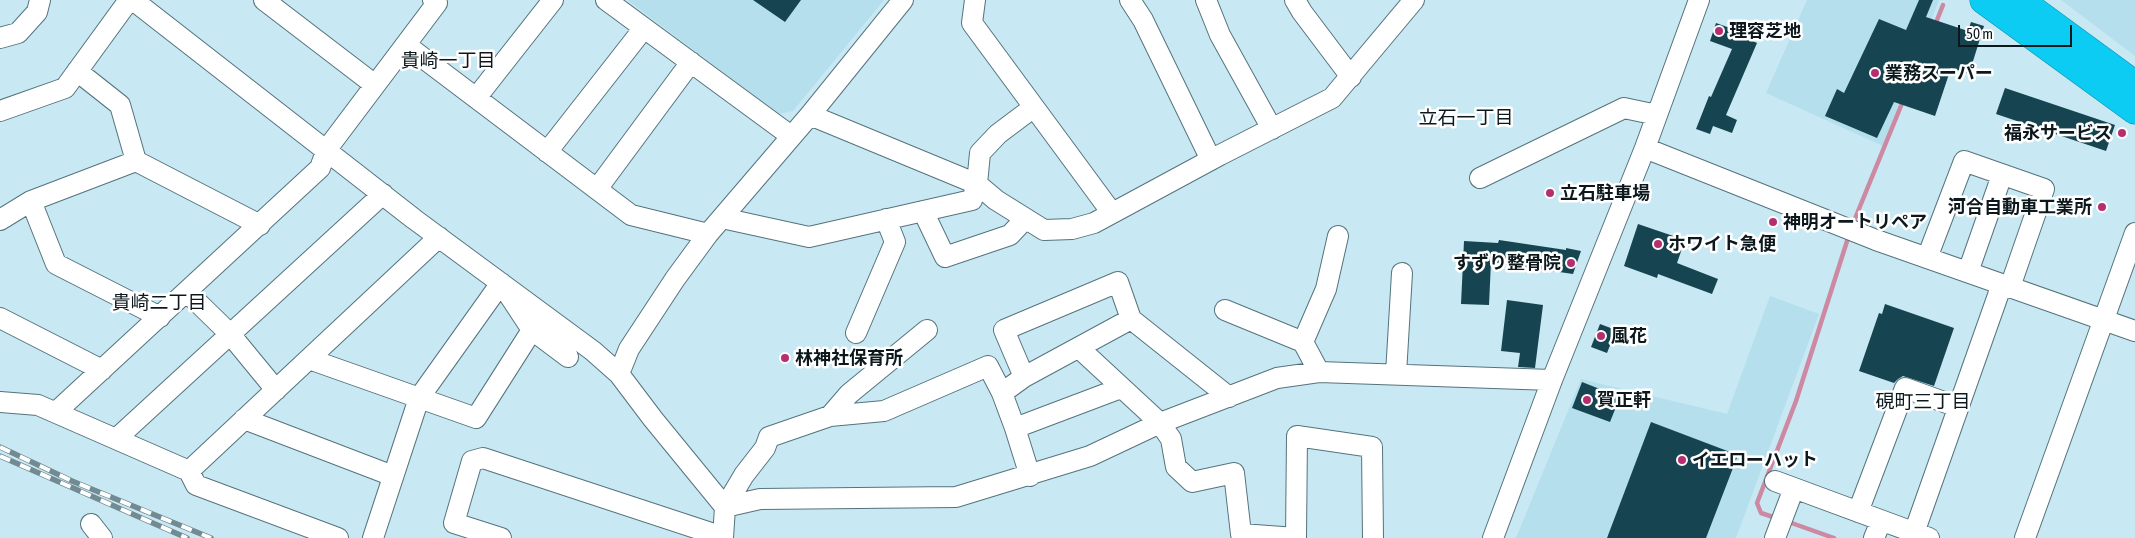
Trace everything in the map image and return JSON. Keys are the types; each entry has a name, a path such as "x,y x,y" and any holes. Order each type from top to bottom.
{"highway":[{"path":"1984,0 2135,110"},
{"path":"2019,0 2135,85"}],"street":[{"path":"0,38 18,34 37,12 40,0"},
{"path":"0,111 65,88 129,0"},
{"path":"133,0 439,237 594,351 619,374 725,507"},
{"path":"264,0 375,86"},
{"path":"476,98 553,0"},
{"path":"606,0 791,136"},
{"path":"619,374 629,349 675,278 708,234 810,115 903,0"},
{"path":"975,0 972,23 1112,213"},
{"path":"1130,0 1142,20 1211,160"},
{"path":"1206,0 1220,35 1272,129"},
{"path":"810,115 977,184 996,200 1044,230 1072,229 1094,223 1332,98 1414,0"},
{"path":"1493,538 1552,380 1645,148 1699,0"},
{"path":"56,412 320,168 327,149 406,45 436,1"},
{"path":"1303,4 1351,77"},
{"path":"547,152 644,28"},
{"path":"406,45 631,215 708,234"},
{"path":"597,189 691,62"},
{"path":"77,71 120,105 136,160 260,225"},
{"path":"722,218 809,237 972,200 977,184 980,153 998,134 1034,108"},
{"path":"1480,178 1624,108 1657,115"},
{"path":"1645,148 1851,230 2135,331"},
{"path":"0,220 31,201 136,160"},
{"path":"1775,481 1858,512 1878,529 1922,535 1958,407 2044,189 1964,161 1927,258"},
{"path":"1968,272 2002,175"},
{"path":"116,439 383,194"},
{"path":"31,201 56,264 160,317"},
{"path":"923,211 946,256 1010,235 1025,219"},
{"path":"856,333 895,242 886,219"},
{"path":"2025,538 2135,233"},
{"path":"1303,342 1326,289 1338,236"},
{"path":"189,470 439,237"},
{"path":"1396,374 1402,273"},
{"path":"1024,377 1004,330 1118,282 1131,319 1229,397"},
{"path":"501,283 532,330 568,357"},
{"path":"373,538 419,398 501,283"},
{"path":"187,292 230,334 276,390"},
{"path":"1225,310 1303,342 1319,372"},
{"path":"0,318 102,370"},
{"path":"1002,393 1024,377 1131,319"},
{"path":"309,359 476,418 532,330"},
{"path":"830,416 849,394 927,330"},
{"path":"1079,348 1160,422 1171,439 1176,467 1192,482 1234,473 1241,534 1296,538 1297,436 1372,447 1372,538"},
{"path":"501,538 454,522 472,461 483,458 723,538 725,507 744,475 765,448 769,437 830,416 884,411 988,366 1002,393 1030,476"},
{"path":"725,507 760,499 956,497 1030,476 1090,456 1160,422 1277,378 1319,372 1552,380"},
{"path":"1015,428 1121,388"},
{"path":"1858,512 1905,388 1958,407"},
{"path":"0,402 38,405 56,412 189,470 196,485 338,538"},
{"path":"244,420 393,476"},
{"path":"1774,538 1794,488"}],"shaded area":[{"path":"627,0 884,0 793,111 779,114"},
{"path":"1807,0 1939,0 1883,146 1766,93"},
{"path":"2061,0 2135,0 2135,56 2069,6"},
{"path":"1770,296 1819,314 1736,538 1516,538 1581,379 1727,414"}],"building":[{"path":"753,0 801,0 785,22"},
{"path":"1919,0 1933,0 1926,17 1968,31 1971,22 1984,26 1969,74 1951,68 1935,116 1894,102 1877,138 1825,116 1837,89 1844,93 1879,19 1906,30"},
{"path":"1716,23 1730,28 1729,30 1757,43 1726,115 1737,120 1732,133 1713,126 1710,134 1696,129 1709,96 1711,97 1732,49 1710,41"},
{"path":"2005,88 2115,125 2106,151 1996,114"},
{"path":"1638,224 1685,240 1677,263 1718,279 1712,294 1658,274 1657,278 1624,266"},
{"path":"1499,240 1581,251 1573,274 1491,262 1489,305 1461,304 1464,241 1498,243"},
{"path":"1507,300 1543,305 1535,368 1518,367 1520,353 1501,351"},
{"path":"1885,304 1954,328 1934,386 1903,376 1894,383 1859,371 1879,313 1882,314"},
{"path":"1600,324 1616,330 1607,353 1591,347"},
{"path":"1582,382 1620,397 1610,422 1572,408"},
{"path":"1651,422 1738,455 1706,538 1607,538"}],"waterway":[{"path":"1935,25 1943,5"},
{"path":"1852,226 1903,101"},
{"path":"1776,518 1761,513 1757,503 1796,401 1849,235"},
{"path":"1786,521 1834,538"}],"railway":[{"path":"0,447 72,481 211,538"},
{"path":"0,456 187,538"}],"place":[{"name":"理容芝地","path":"1719,31"},
{"name":"業務スーパー","path":"1875,73"},
{"name":"福永サービス","path":"2122,133"},
{"name":"立石駐車場","path":"1550,193"},
{"name":"河合自動車工業所","path":"2102,207"},
{"name":"神明オートリペア","path":"1773,222"},
{"name":"ホワイト急便","path":"1658,244"},
{"name":"すずり整骨院","path":"1571,263"},
{"name":"風花","path":"1601,336"},
{"name":"林神社保育所","path":"785,358"},
{"name":"賀正軒","path":"1587,400"},
{"name":"イエローハット","path":"1682,460"}],"district":[{"name":"貴崎一丁目","path":"448,61"},
{"name":"立石一丁目","path":"1466,118"},
{"name":"貴崎二丁目","path":"159,303"},
{"name":"硯町三丁目","path":"1923,402"}]}
